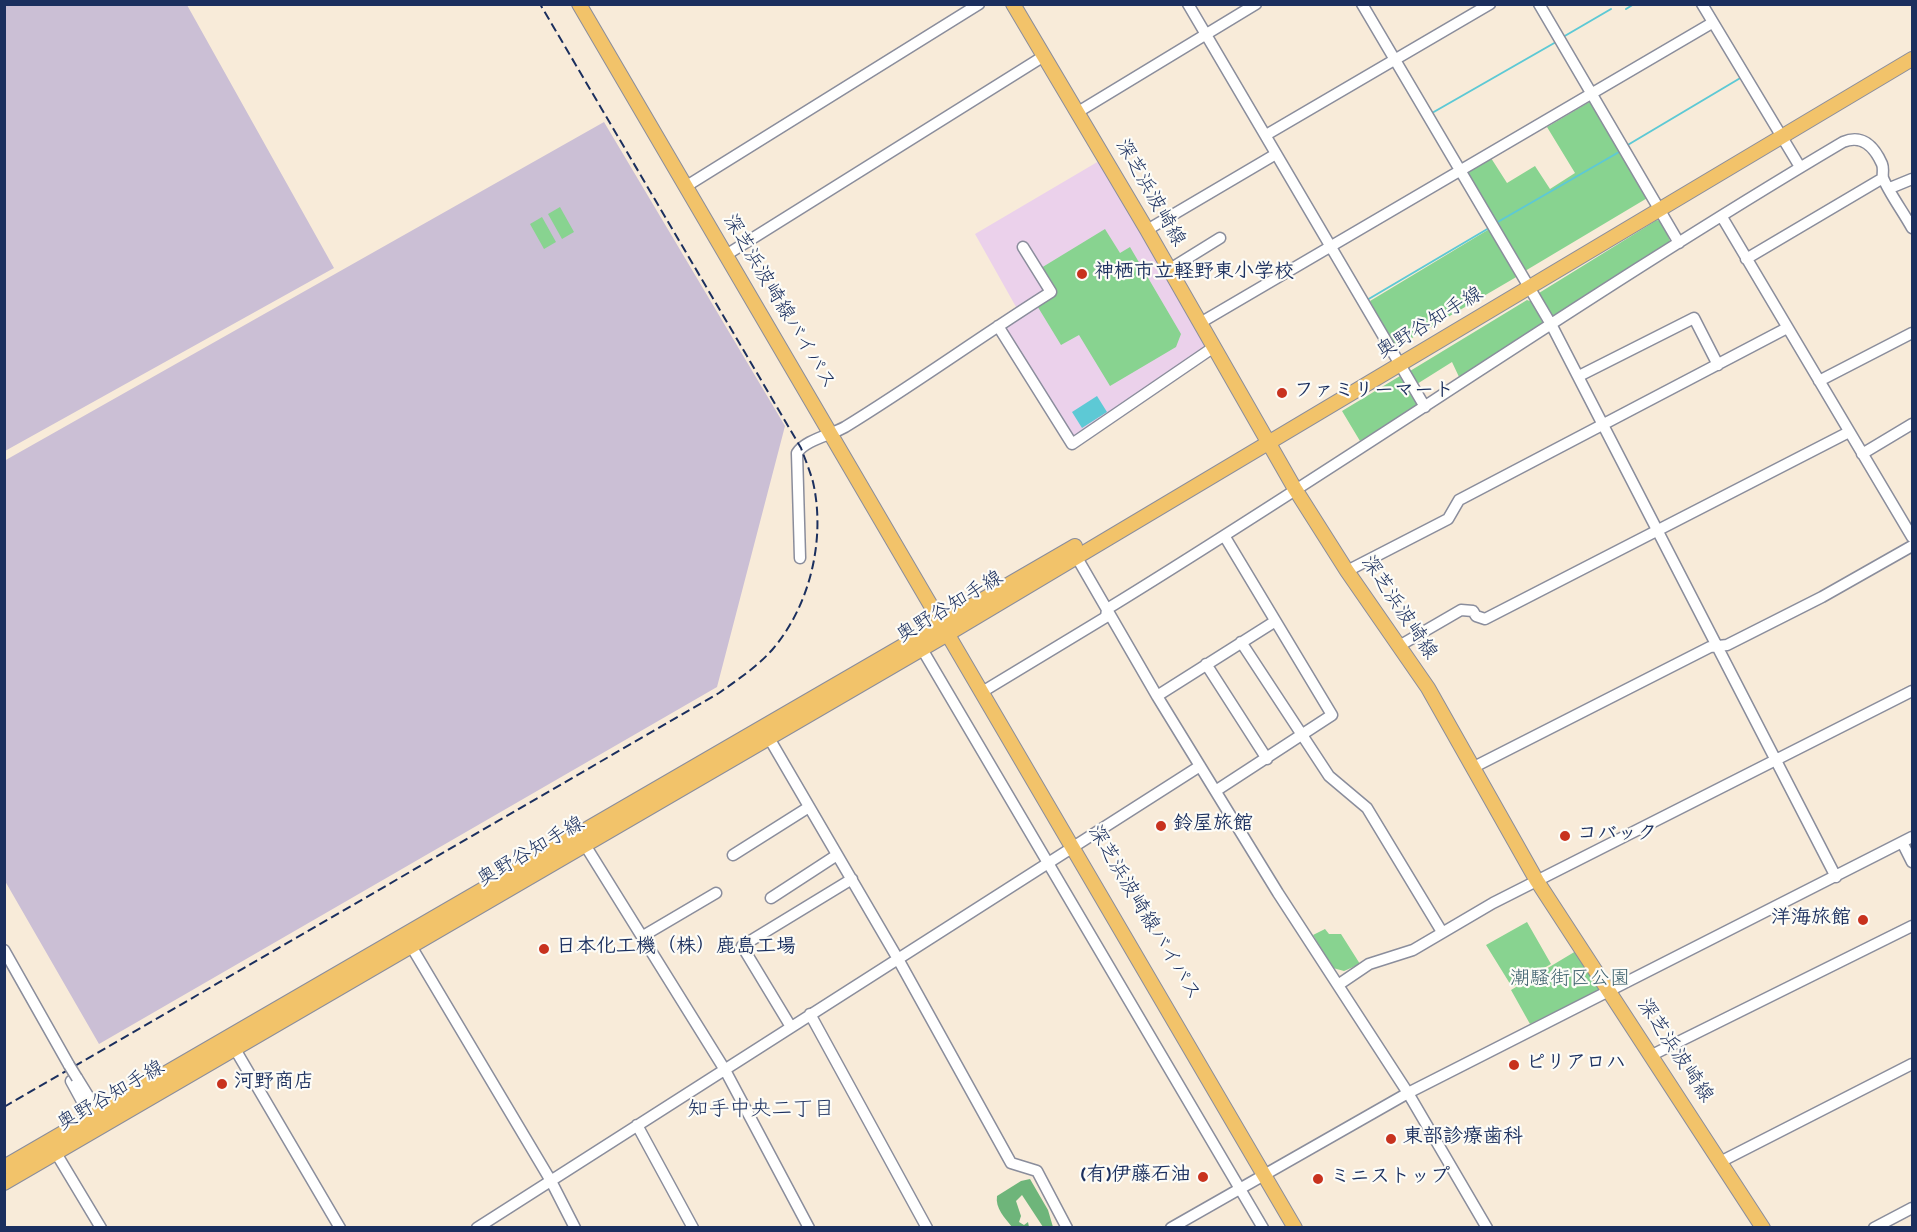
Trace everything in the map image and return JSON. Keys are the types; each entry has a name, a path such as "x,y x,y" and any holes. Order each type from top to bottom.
{"main road":[{"name":"深芝浜波崎線バイパス","path":"579,4 1269,1174 1306,1227"},
{"name":"深芝浜波崎線","path":"1013,4 1170,269 1295,489 1347,571 1428,688 1537,881 1763,1227"},
{"name":"奥野谷知手線","path":"4,1167 94,1114 232,1044 411,946 922,649 947,630 1780,133 1912,49"},
{"name":"奥野谷知手線","path":"1780,133 1912,59"},
{"name":"奥野谷知手線","path":"4,1184 232,1044 1076,556 1267,440"},
{"name":"深芝浜波崎線バイパス","path":"947,630 987,689 1074,845"},
{"name":"深芝浜波崎線バイパス","path":"1269,1174 1295,1227"}],"street":[{"path":"685,187 978,4"},
{"path":"1188,4 1425,407"},
{"path":"1078,112 1256,4"},
{"path":"1362,4 1552,326 1836,877"},
{"path":"1266,135 1490,4"},
{"path":"1539,4 1679,243"},
{"path":"1702,4 1800,167"},
{"path":"1200,323 1712,23"},
{"path":"726,255 1044,56"},
{"path":"1107,609 1225,537 1295,489 1679,243 1800,167 1854,137 1864,140 1882,165 1887,183 1912,228"},
{"path":"1147,230 1276,154"},
{"path":"1746,259 1887,183 1912,178"},
{"path":"1722,217 1912,537"},
{"path":"1170,269 1220,238"},
{"path":"800,558 797,453 801,448 832,435 1051,292 1023,247"},
{"path":"1579,376 1694,318 1718,365"},
{"path":"998,326 1072,444 1214,348"},
{"path":"1347,571 1448,519 1459,500 1787,328"},
{"path":"1819,381 1912,333"},
{"path":"1862,454 1912,424"},
{"path":"1398,646 1461,610 1473,611 1476,616 1485,619 1849,432"},
{"path":"1217,790 1332,715 1225,537"},
{"path":"1472,768 1710,647 1727,645 1822,597 1912,546"},
{"path":"1076,556 1157,696 1217,790 1278,893 1408,1094 1487,1227"},
{"path":"987,689 1106,617 1107,609"},
{"path":"1157,696 1274,622"},
{"path":"1241,642 1301,737 1329,776 1367,808 1442,932"},
{"path":"922,649 1263,1227"},
{"path":"1206,664 1267,759"},
{"path":"1338,985 1369,964 1413,950 1537,881 1912,691"},
{"path":"769,738 898,959 1011,1163 1037,1172 1068,1227"},
{"path":"477,1227 1200,766"},
{"path":"733,855 809,807"},
{"path":"1171,1227 1408,1094 1907,839 1912,862"},
{"path":"585,845 725,1070 809,1227"},
{"path":"771,898 837,855"},
{"path":"791,1027 742,946 852,879"},
{"path":"643,936 716,892"},
{"path":"1652,1055 1912,926"},
{"path":"411,946 551,1181 575,1227"},
{"path":"4,950 101,1126"},
{"path":"4,961 67,1066"},
{"path":"810,1014 927,1227"},
{"path":"232,1044 340,1227"},
{"path":"1722,1161 1912,1064"},
{"path":"637,1125 693,1227"},
{"path":"56,1153 101,1227"},
{"path":"1874,1227 1912,1208"}],"shaded area":[{"path":"5,4 187,5 334,268 5,451"},
{"path":"604,122 785,426 717,687 99,1044 5,881 4,461"},
{"name":"神栖市立軽野東小学校","path":"1099,161 1209,347 1074,440 1001,327 1020,314 975,234"}],"green space":[{"path":"1591,101 1649,197 1525,271 1467,173 1491,158 1507,183 1535,166 1550,189 1575,173 1547,127"},
{"path":"560,207 574,232 562,239 548,214"},
{"path":"542,217 556,242 544,249 530,224"},
{"path":"1657,220 1662,222 1671,243 1552,317 1539,293"},
{"path":"1491,228 1518,276 1395,348 1370,301"},
{"path":"1105,229 1120,253 1130,247 1181,334 1176,347 1110,386 1079,335 1061,345 1036,304 1055,293 1041,268"},
{"path":"1527,300 1532,302 1544,325 1460,379 1452,362 1417,384 1410,371"},
{"path":"1400,376 1418,405 1360,441 1342,411"},
{"path":"1527,922 1551,964 1512,987 1486,945"},
{"path":"1325,929 1329,934 1341,934 1360,964 1344,971 1333,968 1313,935"},
{"name":"潮騒街区公園","path":"1576,951 1598,983 1598,991 1530,1024 1511,990"},
{"path":"1030,1179 1048,1210 1053,1227 1043,1227 1022,1195 1016,1201 1021,1216 1019,1222 1024,1225 1028,1222 1029,1227 1012,1227 999,1209 997,1196 1021,1181"}],"water":[{"path":"1097,396 1107,412 1082,428 1072,412"}],"waterway":[{"path":"1626,9 1634,4"},
{"path":"1563,37 1611,9"},
{"path":"1432,113 1556,42"},
{"path":"1626,146 1742,77"},
{"path":"1496,223 1619,152"},
{"path":"1367,300 1489,228"}],"railway":[{"path":"4,1107 719,693 747,673 772,650 796,613 812,571 817,526 817,504 813,482 801,448 540,4"}],"place":[{"name":"神栖市立軽野東小学校","path":"1082,274"},
{"name":"ファミリーマート","path":"1282,393"},
{"name":"鈴屋旅館","path":"1161,826"},
{"name":"コバック","path":"1565,836"},
{"name":"洋海旅館","path":"1863,920"},
{"name":"日本化工機（株）鹿島工場","path":"544,949"},
{"name":"ピリアロハ","path":"1514,1065"},
{"name":"河野商店","path":"222,1084"},
{"name":"東部診療歯科","path":"1391,1139"},
{"name":"(有)伊藤石油","path":"1203,1177"},
{"name":"ミニストップ","path":"1318,1179"}],"district":[{"name":"知手中央二丁目","path":"761,1112"}]}
